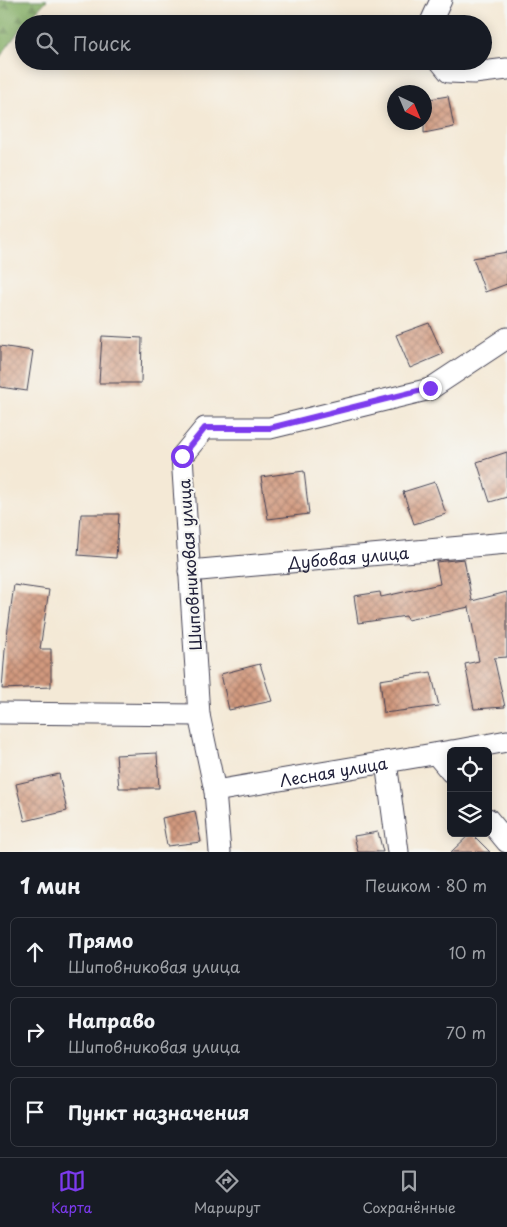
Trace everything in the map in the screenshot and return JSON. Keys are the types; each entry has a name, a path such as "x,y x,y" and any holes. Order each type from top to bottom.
{"street":[{"path":"434,15 441,0"},
{"path":"447,70 448,72 474,74 507,69"},
{"name":"Шиповниковая улица","path":"220,852 215,791 199,715 182,456 205,428 270,428 430,388 507,338"},
{"name":"Дубовая улица","path":"189,571 507,543"},
{"path":"0,713 199,715"},
{"name":"Лесная улица","path":"474,747 507,741"},
{"name":"Лесная улица","path":"215,791 447,752"},
{"path":"386,762 398,852"},
{"path":"492,824 507,842"}],"green space":[{"path":"0,0 47,0 33,15 15,15 15,36 0,57"}],"building":[{"path":"448,96 454,127 424,133 424,130 432,130 432,99"},
{"path":"507,252 507,284 485,292 473,258"},
{"path":"429,323 443,354 410,368 396,335"},
{"path":"102,336 142,338 141,383 99,383"},
{"path":"0,346 33,351 27,391 0,387"},
{"path":"507,452 507,497 490,502 477,462"},
{"path":"304,471 309,514 268,519 261,477"},
{"path":"435,482 446,514 414,524 403,492"},
{"path":"81,514 119,514 116,558 78,555"},
{"path":"464,559 472,601 507,592 507,657 494,658 505,707 474,709 465,664 479,661 469,607 407,620 406,616 358,623 354,596 380,592 381,597 440,584 436,562"},
{"path":"14,585 49,590 40,649 51,649 51,687 2,689"},
{"path":"260,664 272,701 229,710 221,674"},
{"path":"431,672 439,706 384,713 380,680"},
{"path":"157,753 159,788 119,788 116,755"},
{"path":"59,774 67,811 25,821 16,784"},
{"path":"195,811 201,842 167,846 162,818"},
{"path":"378,832 383,852 358,852 354,836"},
{"path":"467,837 475,837 490,852 451,852"}],"route":[{"path":"182,456 205,428 270,428 430,388"}]}
